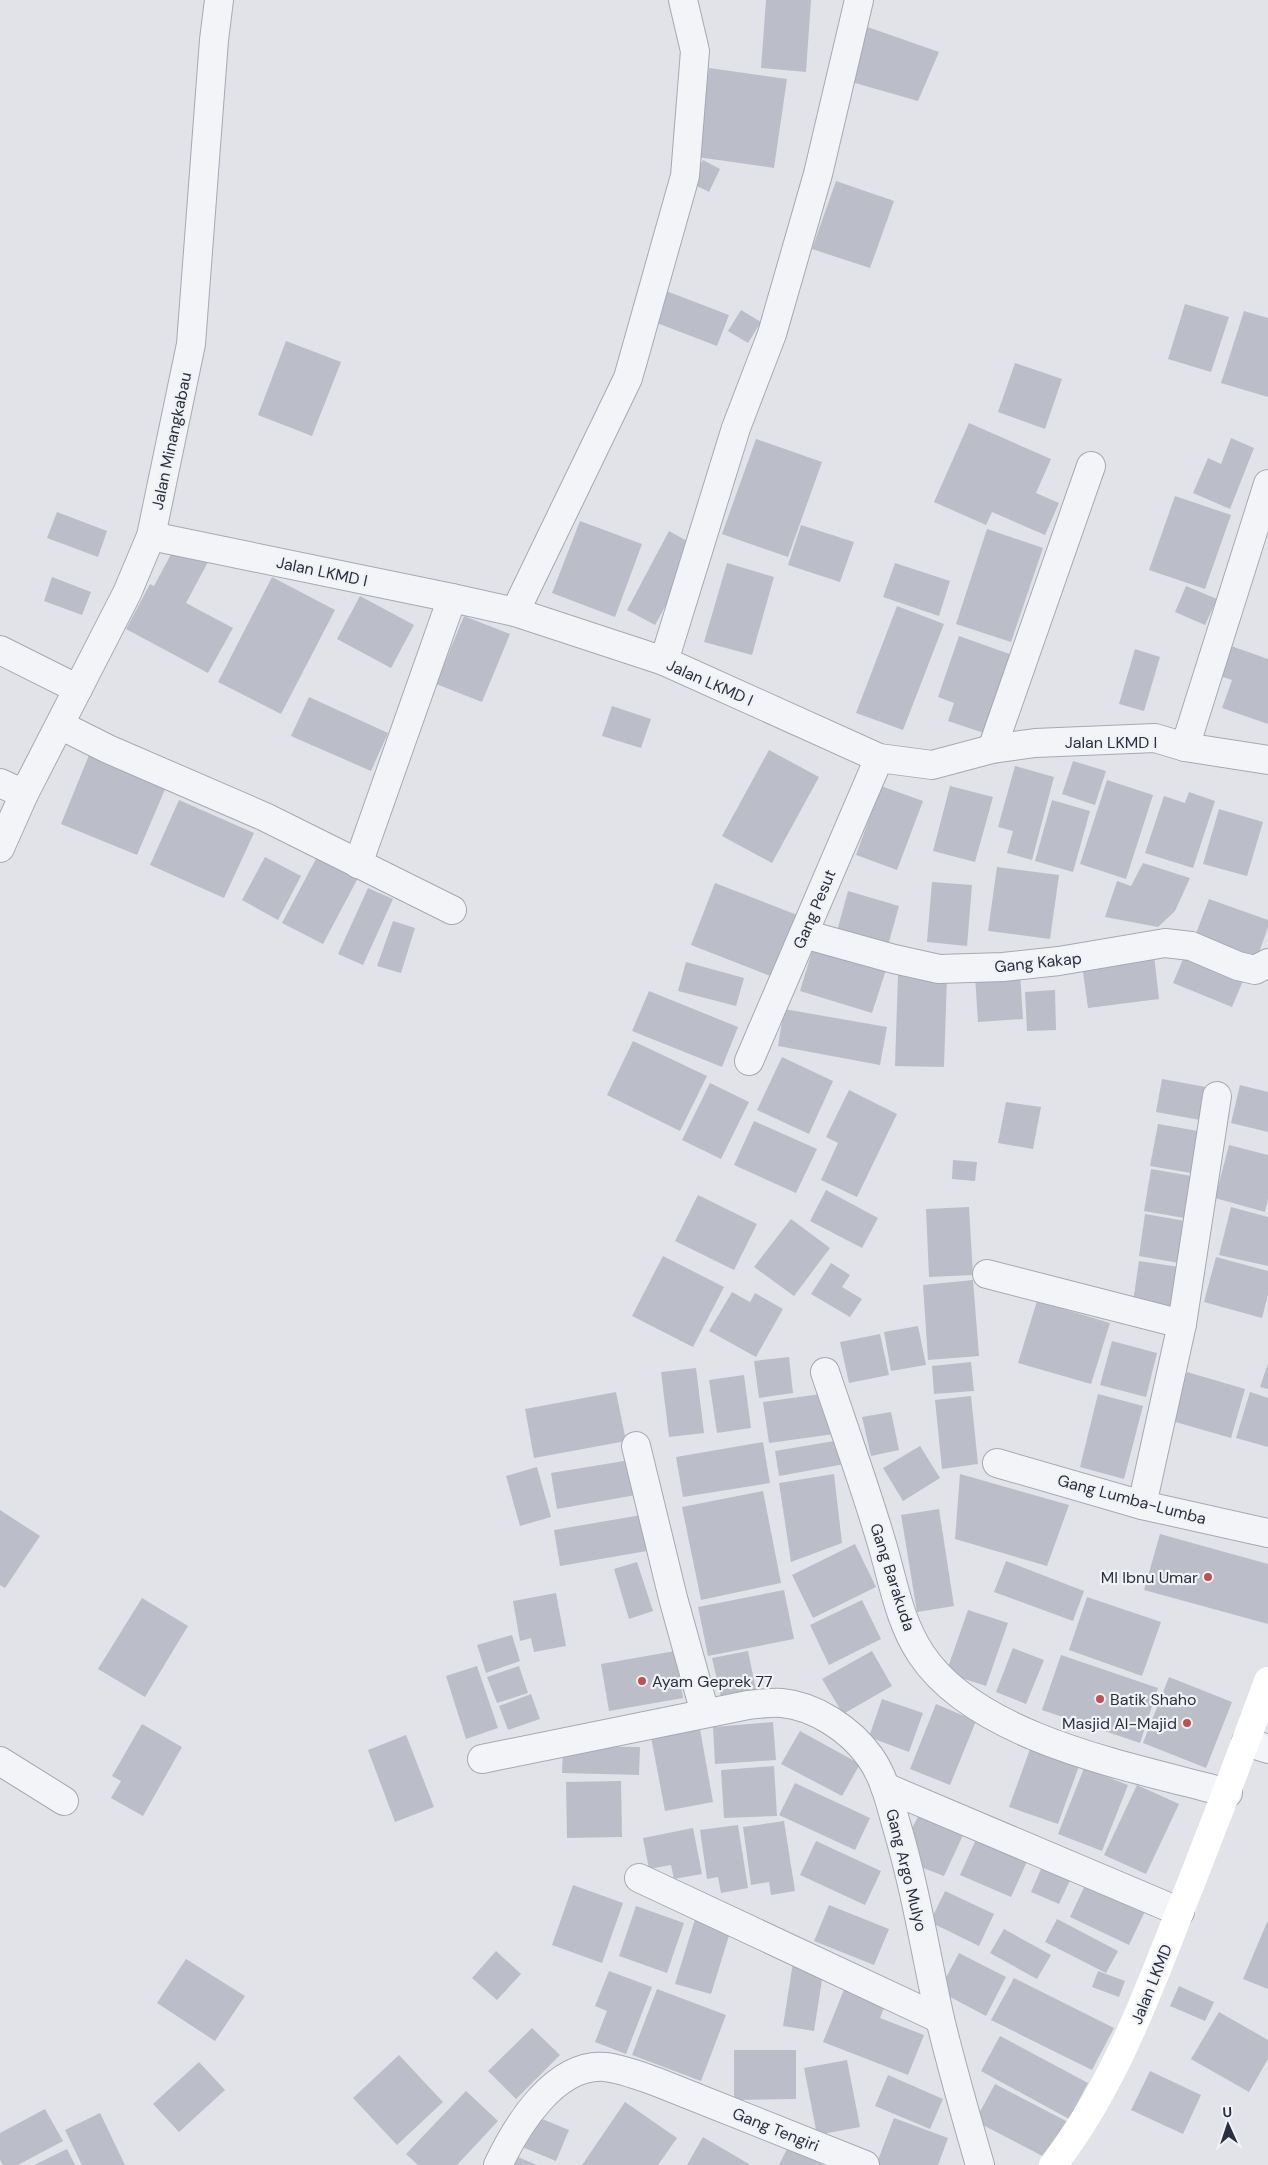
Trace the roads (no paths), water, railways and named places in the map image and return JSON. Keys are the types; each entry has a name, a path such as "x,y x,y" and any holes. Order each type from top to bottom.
{"street":[{"name":"Jalan Minangkabau","path":"0,848 12,789 60,725 127,593 152,536 191,344 214,40 219,0"},
{"path":"515,612 628,378 685,176 695,50 683,0"},
{"path":"664,661 736,428 772,334 818,174 858,0"},
{"path":"992,749 1091,466"},
{"path":"1185,747 1268,484"},
{"name":"Jalan LKMD I","path":"152,536 515,612 664,661 879,758 932,765 992,749 1035,743 1155,738 1185,747 1268,760"},
{"path":"358,864 452,598"},
{"path":"0,650 78,689"},
{"path":"60,725 108,749 264,817 452,910"},
{"name":"Gang Pesut","path":"749,1061 879,758"},
{"name":"Gang Kakap","path":"804,934 834,944 939,969 1003,967 1058,961 1165,943 1191,946 1238,966 1255,970 1268,963"},
{"path":"1142,1505 1182,1324 1217,1096"},
{"path":"987,1274 1182,1324"},
{"name":"Gang Barakuda","path":"825,1372 882,1545 899,1606 921,1654 935,1671 964,1698 1022,1732 1091,1756 1228,1793"},
{"path":"636,1446 673,1598 705,1713"},
{"name":"Gang Lumba-Lumba","path":"997,1463 1142,1505 1268,1533"},
{"name":"Jalan LKMD","path":"1053,2165 1090,2112 1107,2082 1141,2011 1228,1793 1257,1745 1268,1681"},
{"name":"Gang Argo Mulyo","path":"482,1759 705,1713 765,1703 782,1703 809,1710 833,1723 857,1741 870,1756 885,1787 912,1877 940,2019 980,2165"},
{"path":"0,1760 64,1800"},
{"path":"885,1787 1180,1912"},
{"path":"639,1878 940,2019"},
{"name":"Gang Tengiri","path":"498,2165 503,2154 541,2097 563,2079 585,2069 607,2068 628,2072 714,2104 865,2165"}],"place":[{"name":"MI Ibnu Umar","path":"1208,1577"},
{"name":"Ayam Geprek 77","path":"642,1681"},
{"name":"Batik Shaho","path":"1100,1699"},
{"name":"Masjid Al-Majid","path":"1187,1723"}]}
